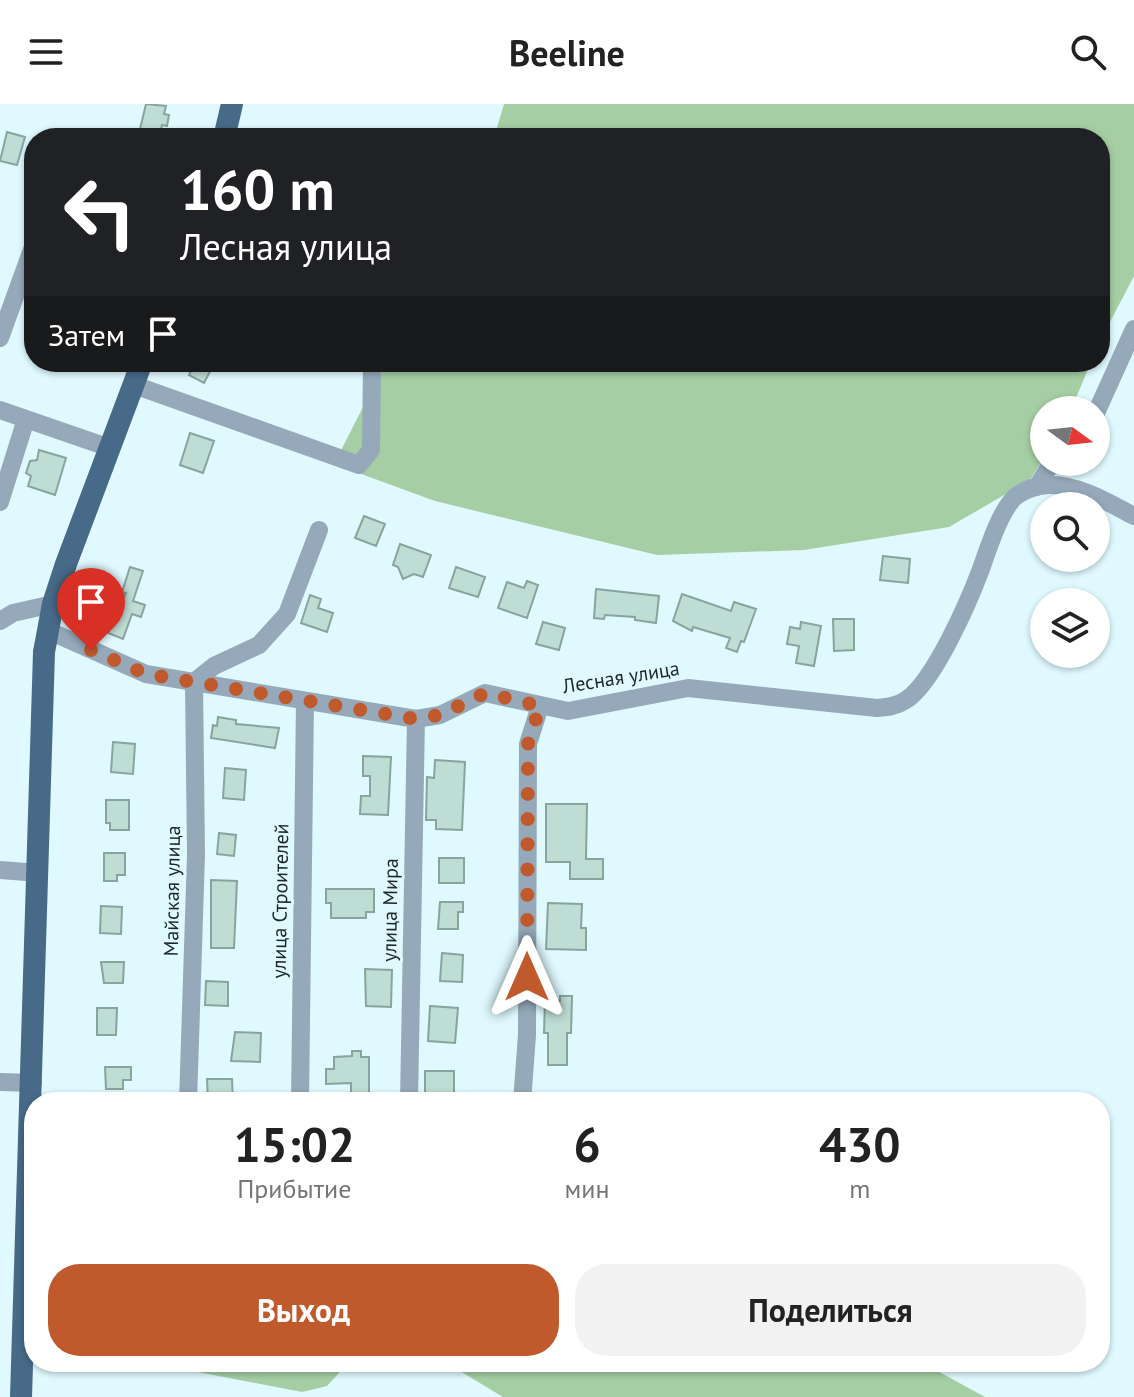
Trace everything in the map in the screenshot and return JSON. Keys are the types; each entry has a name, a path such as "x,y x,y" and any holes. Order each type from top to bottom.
{"main road":[{"path":"226,128 232,104"},
{"path":"33,1092 43,678 47,630 53,604 139,372"},
{"path":"21,1397 24,1318"}],"street":[{"path":"0,338 24,272"},
{"path":"1104,396 1134,329"},
{"path":"134,385 359,465 371,450 372,372"},
{"path":"0,410 110,448"},
{"path":"0,502 26,419"},
{"path":"1037,487 1044,476"},
{"path":"1037,487 1068,487 1134,516"},
{"name":"Лесная улица","path":"47,630 146,674 416,719 440,715 485,693 568,711 702,688 843,706 894,707 919,690 929,676 963,610 1011,502 1016,496 1037,487"},
{"path":"194,682 214,666 259,645 280,624 287,614 319,530"},
{"path":"0,621 13,613 53,604"},
{"name":"Майская улица","path":"188,1092 196,855 194,682"},
{"name":"улица Строителей","path":"300,1092 305,701"},
{"path":"523,1092 527,1035 528,744 540,706"},
{"name":"улица Мира","path":"409,1092 416,719"},
{"path":"0,870 39,873"},
{"path":"0,1082 33,1083"}],"green space":[{"path":"504,104 1134,104 1134,276 1110,322 1110,128 497,128"},
{"path":"381,372 1087,372 1077,396 1030,396 1030,476 1032,476 1030,480 949,527 804,550 657,555 435,501 334,464"},
{"path":"198,1372 340,1372 327,1386 302,1392"},
{"path":"462,1372 939,1372 985,1397 503,1397"}],"building":[{"path":"146,104 166,106 164,114 169,115 167,126 140,128"},
{"path":"7,132 24,137 17,165 0,161"},
{"path":"191,372 210,372 204,383 189,375"},
{"path":"190,433 214,441 203,473 180,465"},
{"path":"39,450 66,458 55,495 28,486 31,476 26,473 30,461 37,460"},
{"path":"364,516 385,524 376,546 355,538"},
{"path":"400,544 431,555 423,577 414,574 403,579 398,567 393,565"},
{"path":"883,556 910,559 908,583 880,580"},
{"path":"130,567 143,571 133,601 145,605 141,617 132,614 123,639 108,633 126,593 122,592"},
{"path":"456,567 485,577 478,597 449,588"},
{"path":"527,581 538,585 527,618 498,608 507,582 524,588"},
{"path":"596,589 659,596 656,623 635,620 635,617 605,615 604,619 594,618"},
{"path":"682,594 731,611 734,602 756,609 737,652 726,648 730,638 693,627 692,631 673,621"},
{"path":"310,595 321,599 318,608 333,613 327,632 301,623"},
{"path":"833,619 854,619 854,650 834,651"},
{"path":"543,622 565,628 559,650 536,644"},
{"path":"801,622 821,626 814,666 796,663 799,646 787,644 790,627 800,629"},
{"path":"218,717 236,720 236,724 279,728 275,748 211,738"},
{"path":"113,742 135,744 133,774 111,772"},
{"path":"363,756 391,757 388,815 360,814 361,796 370,796 370,776 363,776"},
{"path":"435,760 465,762 462,830 436,829 436,820 426,820 427,777 434,778"},
{"path":"225,768 246,770 244,800 223,798"},
{"path":"106,800 129,800 129,830 110,830 110,823 106,823"},
{"path":"546,804 587,804 586,859 603,859 603,879 570,879 570,862 546,862"},
{"path":"219,833 236,835 234,856 217,854"},
{"path":"104,853 125,853 125,875 117,875 117,881 104,881"},
{"path":"439,858 464,858 464,883 439,883"},
{"path":"211,880 237,881 234,948 211,948"},
{"path":"326,889 374,889 374,912 366,912 366,918 331,918 331,903 326,903"},
{"path":"440,902 463,902 463,912 458,912 458,929 438,929"},
{"path":"548,903 582,904 581,928 586,928 586,950 546,949"},
{"path":"101,906 122,907 121,934 100,933"},
{"path":"442,953 463,955 462,982 440,981"},
{"path":"101,962 124,962 123,983 104,983"},
{"path":"365,969 392,970 391,1007 366,1006"},
{"path":"206,981 228,982 228,1006 205,1005"},
{"path":"560,996 572,996 567,1065 548,1065 548,1033 544,1033 545,1000 560,1001"},
{"path":"430,1006 458,1008 455,1043 428,1041"},
{"path":"97,1008 117,1008 116,1035 97,1035"},
{"path":"235,1032 261,1033 260,1062 231,1061"},
{"path":"352,1051 361,1051 361,1057 369,1057 369,1092 351,1092 351,1083 326,1084 326,1069 334,1069 334,1057 352,1056"},
{"path":"105,1067 131,1067 131,1080 123,1080 123,1089 106,1089"},
{"path":"425,1071 454,1071 454,1092 425,1092"},
{"path":"207,1079 232,1079 233,1092 208,1092"}],"route":[{"path":"91,650 146,674 416,719 440,715 485,693 540,706 528,744 527,977"}]}
